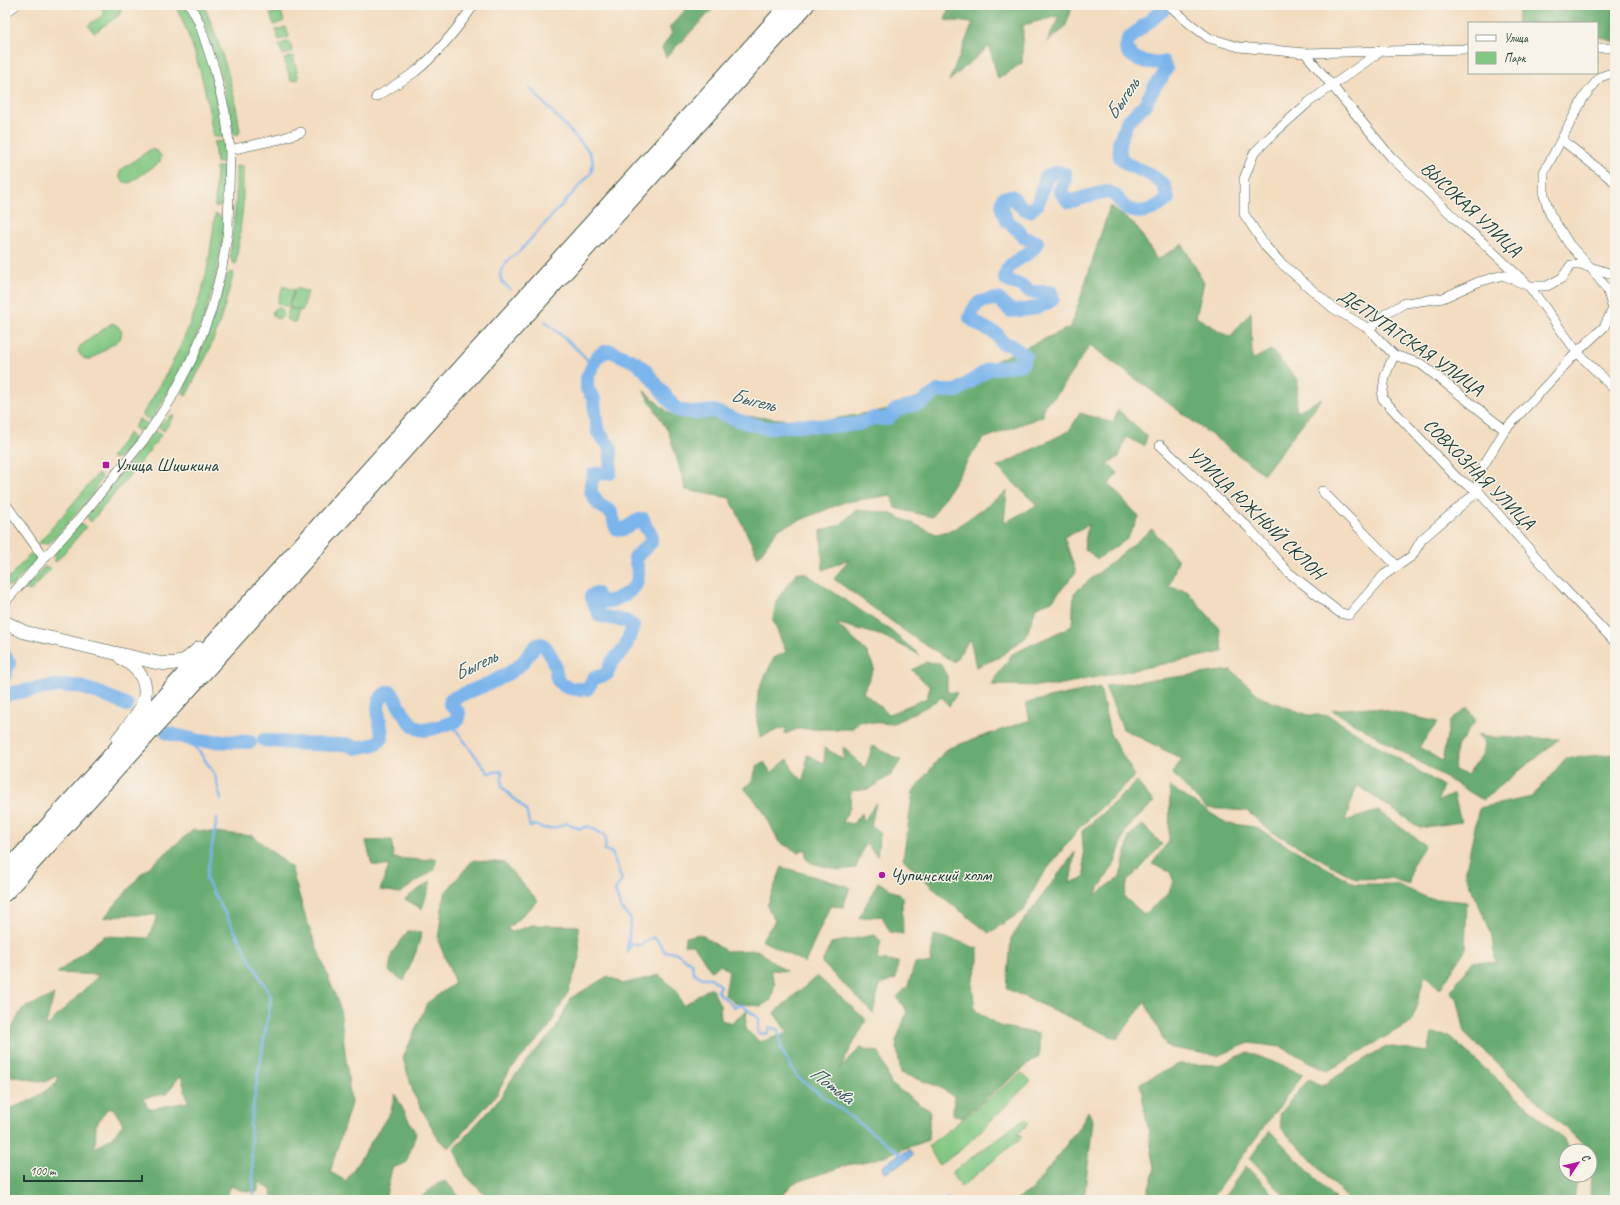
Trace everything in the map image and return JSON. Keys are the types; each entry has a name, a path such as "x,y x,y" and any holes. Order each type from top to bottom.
{"highway":[{"path":"5,873 789,5"},
{"path":"5,893 806,5"}],"street":[{"path":"5,13 16,5"},
{"path":"5,602 80,518 143,441 171,399 194,354 211,311 222,267 228,230 230,150 225,112 215,71 199,22 190,5"},
{"path":"376,97 415,72 435,53 474,5"},
{"path":"1169,5 1209,38 1239,47 1305,53 1468,49"},
{"path":"1598,48 1615,48"},
{"name":"ДЕПУТАТСКАЯ УЛИЦА","path":"1381,51 1309,102 1254,153 1244,179 1244,214 1266,247 1280,262 1333,308 1370,329 1394,355 1420,364 1505,430"},
{"name":"ВЫСОКАЯ УЛИЦА","path":"1305,53 1391,157 1529,286 1577,352 1615,390"},
{"path":"1322,491 1397,566 1412,556 1422,539 1478,491 1479,472 1505,430 1577,352 1604,327 1613,309 1607,289 1590,267 1569,244 1550,214 1544,196 1544,172 1584,96 1600,77 1615,72"},
{"path":"230,150 280,139 301,132"},
{"path":"1562,140 1615,182"},
{"path":"1370,329 1384,314 1405,303 1443,298 1478,282 1503,275 1529,286 1547,286 1562,278 1571,266 1572,255 1569,244"},
{"path":"1571,266 1580,265 1590,267 1615,275"},
{"name":"СОВХОЗНАЯ УЛИЦА","path":"1394,355 1385,376 1382,398 1457,478 1478,491 1558,582 1615,642"},
{"name":"УЛИЦА ЮЖНЫЙ СКЛОН","path":"1160,445 1249,528 1288,572 1340,613 1349,615 1384,575 1397,566"},
{"path":"5,503 44,558"},
{"path":"5,622 24,632 172,665 188,659 214,633 238,614"},
{"path":"83,786 142,707 145,693 144,681 139,672 131,663 111,652"}],"green space":[{"path":"106,5 120,5 120,14 94,33 88,25 103,15 103,8"},
{"path":"175,5 186,5 203,45 210,69 224,137 213,137 200,70 189,37"},
{"path":"196,5 204,5 221,51 234,98 240,131 238,135 234,135 219,69 209,37"},
{"path":"690,5 717,5 666,57 662,48 672,33 669,28"},
{"path":"950,5 1073,5 1065,28 1047,42 1059,16 1023,25 1022,63 998,79 989,46 949,81 973,23 945,20"},
{"path":"1520,5 1615,5 1615,42 1598,36 1598,22 1517,22"},
{"path":"281,11 284,21 274,25 270,14"},
{"path":"286,27 289,37 279,40 276,30"},
{"path":"289,41 293,52 283,55 279,45"},
{"path":"293,56 299,79 291,81 284,59"},
{"path":"224,141 226,162 216,163 214,142"},
{"path":"151,149 157,151 161,156 160,162 130,183 124,182 120,177 121,170"},
{"path":"236,166 243,166 243,206 236,264 233,263 230,257 236,201"},
{"path":"216,167 227,167 224,204 215,207"},
{"path":"1110,206 1137,227 1157,260 1182,244 1204,282 1196,317 1230,337 1251,312 1252,360 1271,350 1298,380 1296,412 1322,398 1264,474 1090,345 1055,397 1044,405 1043,416 983,439 932,517 895,508 891,495 845,502 778,529 758,557 730,498 686,490 669,433 643,390 671,415 708,413 817,422 907,406 963,384 989,364 1071,327"},
{"path":"215,214 219,215 225,221 217,270 209,302 198,334 187,358 151,421 142,415 176,355 196,307 207,272"},
{"path":"231,272 234,273 219,325 207,355 186,396 183,394 188,377 207,337 226,276"},
{"path":"283,286 294,290 288,307 277,303"},
{"path":"296,288 308,292 302,311 289,307"},
{"path":"278,307 282,309 284,313 282,317 278,319 274,317 272,313 274,309"},
{"path":"289,308 299,311 295,323 286,319"},
{"path":"112,323 118,326 122,332 120,339 90,360 82,357 78,351 80,346"},
{"path":"1118,410 1147,436 1144,446 1126,437 1119,457 1107,463 1118,473 1109,484 1139,517 1127,539 1097,559 1084,548 1088,525 1064,537 1076,572 1052,601 1036,607 1026,637 998,658 976,667 970,639 954,662 917,640 834,579 849,559 823,570 821,531 840,525 856,510 889,513 936,534 953,530 1007,491 1004,523 1037,505 997,467 1069,431 1080,413 1113,423"},
{"path":"171,415 174,416 164,431 158,427"},
{"path":"139,419 148,424 141,430 137,430 134,427"},
{"path":"155,430 161,435 91,522 87,517 88,514 120,476"},
{"path":"129,433 134,441 133,446 116,459 111,457"},
{"path":"98,474 102,477 91,496 55,538 47,544 39,543"},
{"path":"81,524 86,527 56,562 54,561 54,554"},
{"path":"1152,529 1178,560 1169,587 1187,591 1219,628 1223,652 1052,686 991,685 1012,654 1072,626 1074,593"},
{"path":"34,550 36,557 34,562 12,586 5,585 5,582"},
{"path":"44,567 51,568 31,591 24,589"},
{"path":"797,572 805,573 891,631 920,655 883,636 836,623 867,652 874,668 863,692 889,714 927,698 930,687 912,670 927,662 940,663 947,676 947,692 957,693 949,706 942,697 892,724 859,721 852,729 797,729 785,734 786,727 760,737 757,721 758,691 774,658 786,652 773,620 776,601"},
{"path":"1231,670 1262,698 1308,715 1328,715 1443,786 1437,802 1454,794 1461,822 1420,828 1357,785 1345,821 1378,811 1425,845 1412,865 1409,884 1390,878 1356,879 1269,830 1247,811 1206,808 1172,773 1182,759 1123,729 1105,686"},
{"path":"1100,687 1110,734 1135,776 1079,828 1038,881 1024,910 989,933 944,898 903,859 913,792 946,749 1030,720 1026,703"},
{"path":"1370,707 1438,722 1419,747 1442,761 1450,721 1467,707 1476,720 1456,748 1454,770 1467,775 1482,755 1485,743 1477,734 1487,737 1559,739 1483,800 1332,710"},
{"path":"873,746 901,760 891,775 869,789 851,791 850,808 842,822 853,824 861,813 863,823 876,803 871,826 880,832 877,856 865,843 856,868 839,870 812,863 806,859 806,849 798,852 779,842 763,810 744,788 752,781 757,766 764,762 771,773 788,759 792,769 804,782 807,755 824,763 825,748 844,760 843,747 865,768"},
{"path":"1615,754 1615,1200 1591,1200 1591,1183 1598,1183 1598,1143 1581,1143 1465,1033 1458,1001 1450,991 1473,961 1496,963 1491,932 1465,874 1479,808 1532,797 1566,758"},
{"path":"1137,782 1154,802 1126,829 1115,863 1094,896 1120,877 1130,835 1143,825 1162,844 1141,868 1128,880 1124,897 1144,914 1164,898 1174,882 1170,872 1152,864 1169,841 1170,787 1226,823 1255,827 1355,884 1396,884 1428,898 1467,902 1465,950 1440,989 1425,975 1412,1021 1328,1071 1281,1047 1249,1043 1218,1056 1167,1047 1145,1002 1117,1039 1007,989 1011,938 1075,852 1070,883 1085,877 1082,831"},
{"path":"193,830 253,836 291,867 306,919 340,1008 351,1103 330,1172 346,1181 391,1111 395,1094 416,1134 406,1163 392,1168 385,1200 272,1200 272,1191 260,1182 257,1192 240,1190 231,1186 225,1200 5,1200 5,1102 6,1110 32,1100 57,1083 58,1075 45,1082 5,1075 5,1042 22,1009 54,995 45,1028 99,975 57,973 104,936 148,938 158,915 122,915 104,918 142,873","holes":["181,1075 188,1102 148,1109 144,1098 166,1094","113,1108 123,1124 111,1138 95,1148 96,1125 107,1109"]},
{"path":"392,840 393,858 422,860 436,858 435,869 400,893 380,890 389,866 372,865 366,841"},
{"path":"473,860 504,863 538,901 507,929 512,932 532,925 578,926 580,958 568,992 548,1029 510,1070 497,1094 449,1148 439,1140 414,1095 403,1058 427,1003 455,983 438,940 444,894"},
{"path":"782,867 850,887 843,907 830,906 805,963 761,940 775,921 767,906"},
{"path":"431,881 422,909 405,899"},
{"path":"878,882 902,896 903,934 890,932 882,916 859,918"},
{"path":"408,931 422,932 416,952 404,981 389,971 392,953"},
{"path":"700,934 726,951 757,950 786,971 770,970 775,983 771,1000 761,1006 735,1003 725,995 729,971 720,965 711,971 694,945 684,945 685,937"},
{"path":"875,935 881,941 877,960 898,962 896,979 880,985 873,1013 822,963 831,943"},
{"path":"934,935 958,941 978,949 978,961 972,985 975,1010 999,1026 1039,1034 1039,1056 962,1118 953,1114 954,1096 937,1086 901,1073 896,1041 907,1012 897,997 908,986 915,963 930,964"},
{"path":"659,975 676,990 683,1006 711,987 720,1005 721,1020 732,1023 747,1011 745,1029 760,1042 788,1033 774,1013 817,976 866,1020 839,1070 860,1048 879,1052 891,1084 930,1111 928,1140 873,1160 847,1165 794,1183 780,1197 766,1200 490,1200 466,1176 454,1149 500,1098 512,1079 555,1030 571,998 608,976 623,984"},
{"path":"1432,1034 1449,1036 1564,1140 1565,1143 1558,1143 1558,1183 1576,1183 1573,1200 1349,1200 1282,1129 1279,1114 1309,1079 1321,1086 1386,1046 1428,1052"},
{"path":"1248,1052 1303,1074 1210,1200 1145,1200 1155,1169 1140,1083 1179,1064 1219,1065"},
{"path":"1022,1073 1031,1081 962,1149 939,1165 928,1146"},
{"path":"1088,1111 1093,1121 1084,1200 1015,1200 1032,1190 1081,1125"},
{"path":"1024,1119 1029,1123 1016,1136 1020,1134 1022,1137 961,1187 951,1173"},
{"path":"1270,1131 1336,1200 1288,1200 1250,1158"},
{"path":"1246,1166 1278,1200 1222,1200"},
{"path":"445,1181 463,1200 418,1200 437,1184"}],"water":[{"path":"910,1150 913,1154 908,1160 886,1172 883,1170 883,1166 898,1155"}],"waterway":[{"name":"Быгель","path":"264,740 290,743 346,744 356,748 376,744 382,738 378,706 383,696 389,692 392,693 409,721 419,729 433,729 445,725 456,721 459,718 459,713 450,704 451,699 506,675 522,663 536,646 541,644 547,649 552,658 559,682 566,687 587,689 594,678 607,674 611,663 625,648 633,626 626,621 600,616 591,596 596,593 600,601 604,602 620,597 630,591 636,584 638,577 635,558 651,542 651,534 646,528 643,519 626,528 616,528 611,512 598,504 591,492 591,484 594,474 610,473 611,448 598,432 594,399 587,389 587,378 597,357 604,352 611,351 637,363 645,370 677,410 696,413 714,411 740,421 766,428 797,425 832,426 858,424 874,418 887,419 896,410 921,403 938,391 957,391 989,369 1022,364 1025,356 1011,345 1002,343 997,334 981,326 970,318 974,308 983,301 998,299 1011,311 1038,307 1053,299 1051,292 1031,292 1005,278 1010,266 1034,248 1037,242 1023,237 1018,230 1007,221 1002,209 1003,198 1011,196 1023,208 1030,211 1038,203 1046,177 1056,172 1065,174 1065,181 1060,191 1069,202 1095,194 1108,192 1114,195 1126,208 1137,212 1154,208 1168,199 1164,185 1151,175 1127,164 1120,157 1119,143 1127,122 1145,104 1166,69 1163,62 1142,61 1129,53 1126,49 1128,39 1164,9"},
{"path":"510,289 505,285 500,277 502,269 509,259 519,252 591,173 592,166 592,157 587,149 530,88"},
{"path":"545,321 579,351 592,365"},
{"name":"Быгель","path":"5,656 9,663 5,675"},
{"name":"Быгель","path":"5,696 12,693 56,686 77,686 99,693 127,705"},
{"name":"Потьва","path":"451,723 488,773 502,771 502,787 526,810 530,827 535,825 543,828 551,828 567,823 580,829 588,826 606,836 605,850 612,853 622,880 615,890 621,909 631,919 627,952 632,943 639,946 653,937 658,941 665,952 675,952 692,964 693,972 702,978 711,978 720,986 717,991 734,1007 742,1005 759,1019 758,1033 767,1034 770,1027 779,1030 781,1049 797,1077 901,1154 904,1154"},
{"name":"Быгель","path":"167,733 199,741 250,742"},
{"path":"181,736 199,751 215,775 221,800"},
{"path":"217,818 206,879 271,997 250,1124 254,1200"}],"place":[{"name":"Улица Шишкина","path":"106,465"},
{"name":"Чупинский холм","path":"882,875"}]}
